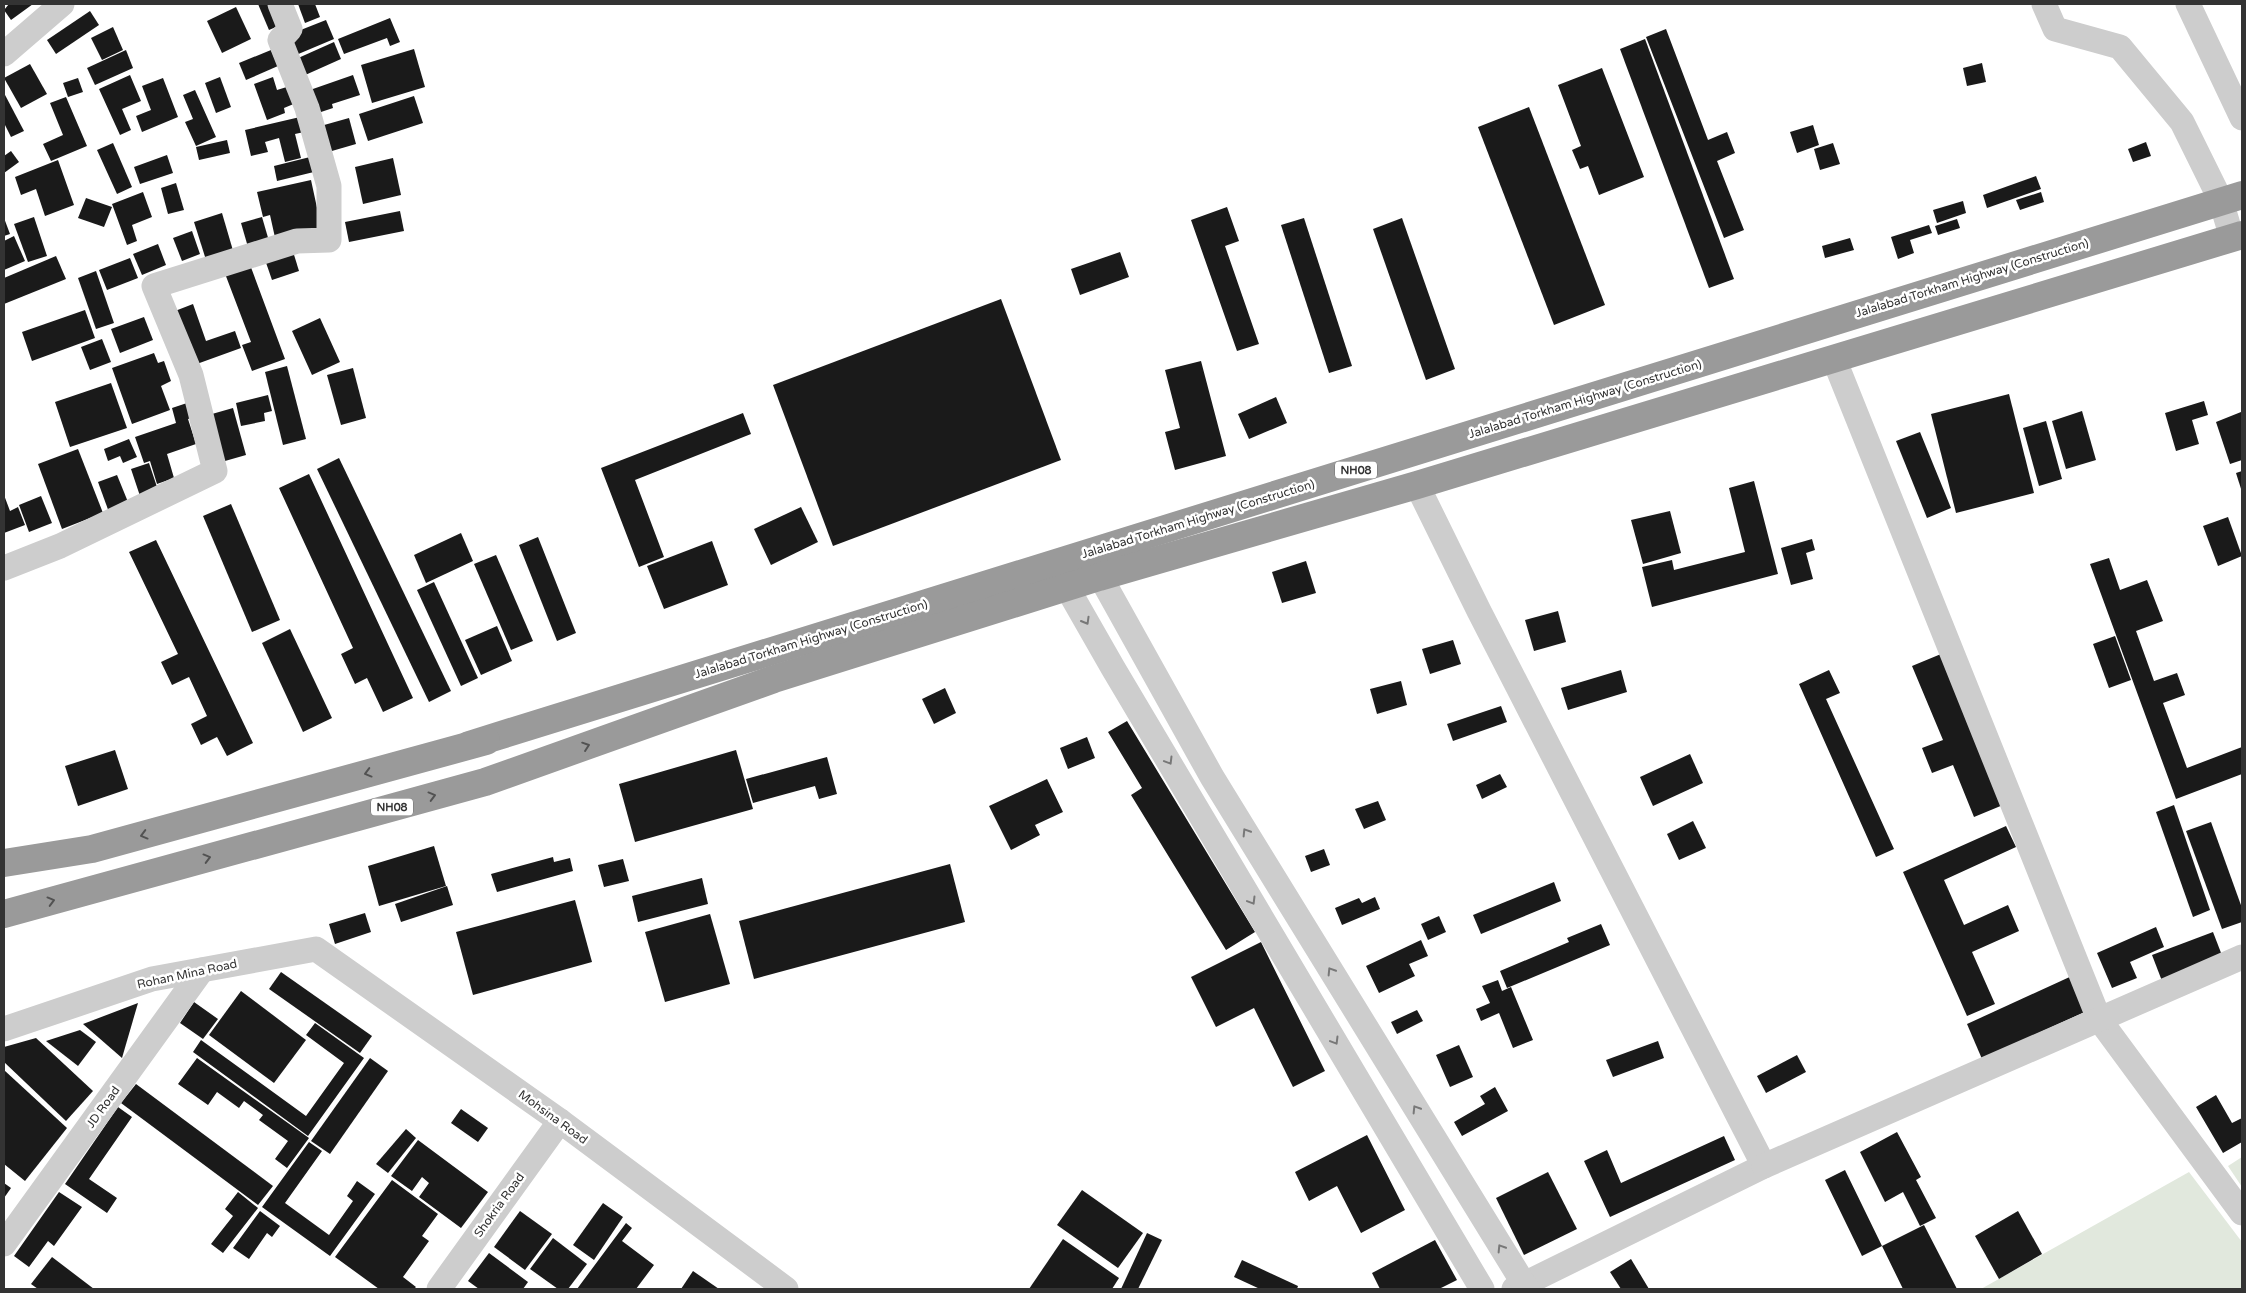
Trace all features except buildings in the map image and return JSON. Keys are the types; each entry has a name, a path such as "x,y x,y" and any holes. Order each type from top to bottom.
{"highway":[{"name":"Jalalabad Torkham Highway (Construction)","path":"469,745 1054,563 1093,565 2022,263 2232,198"},
{"name":"NH08","path":"4,914 484,782 774,679 1066,587 1093,565 1417,485 2237,237"},
{"path":"2022,263 2032,298"},
{"name":"NH08","path":"4,863 92,849 469,745 774,679"}],"street":[{"path":"4,54 60,4"},
{"path":"4,568 60,546 215,471 190,375 154,286 297,241 334,238 328,186 307,108 280,40 290,29 280,4"},
{"path":"2044,4 2055,29 2120,48 2182,122 2232,198 2237,237"},
{"path":"2188,4 2242,118"},
{"path":"1834,359 2099,1019 2242,1213"},
{"path":"1417,485 1483,620 1764,1166"},
{"path":"1054,563 1113,668 1482,1289"},
{"path":"1093,565 1212,777 1522,1288 1764,1166 2242,957"},
{"path":"1113,668 1142,653"},
{"name":"Rohan Mina Road","path":"4,1029 152,979 316,950"},
{"name":"Mohsina Road","path":"316,950 560,1121 786,1289"},
{"name":"JD Road","path":"4,1244 202,970"},
{"name":"Shokria Road","path":"439,1289 560,1121"}],"shaded area":[{"path":"2242,1157 2242,1187 2228,1166"},
{"path":"2189,1172 2242,1242 2242,1289 1981,1289"}]}
